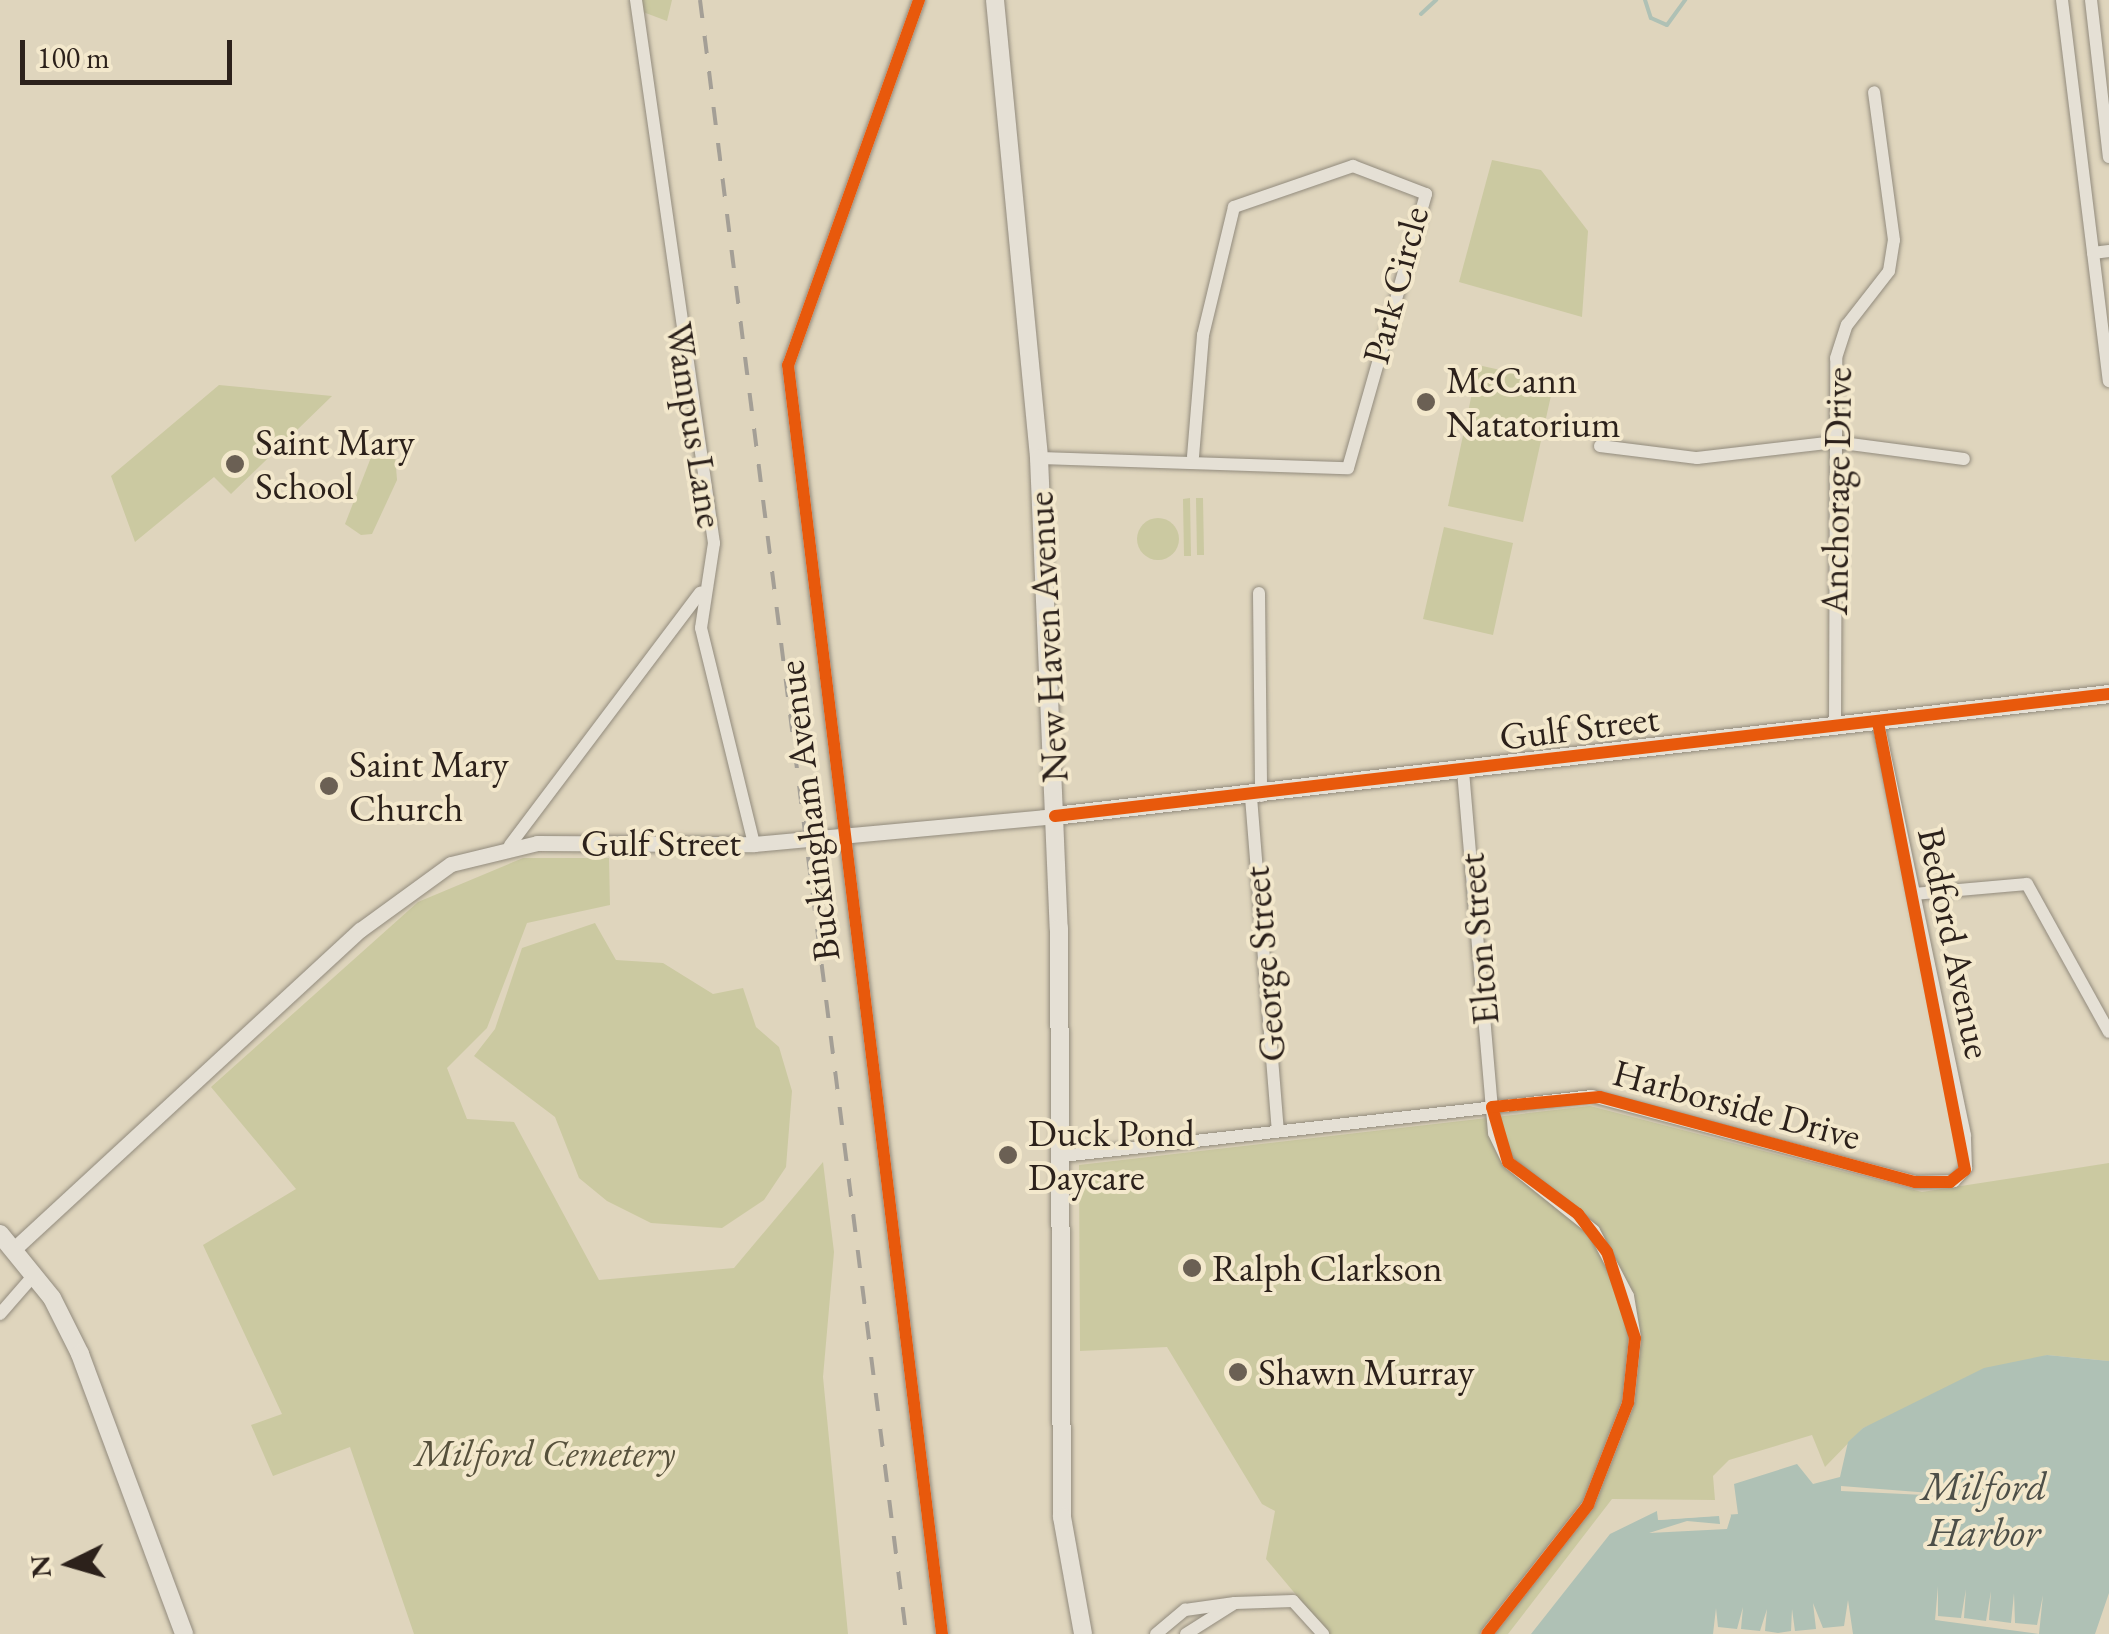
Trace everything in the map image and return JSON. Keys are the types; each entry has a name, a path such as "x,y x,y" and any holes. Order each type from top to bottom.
{"main road":[{"name":"New Haven Avenue","path":"995,0 1039,458 1055,816 1064,1156 1062,1517 1083,1634"},
{"name":"Gulf Street","path":"1055,816 1256,797 2109,694"},
{"path":"0,1234 34,1274 80,1354 184,1634"}],"street":[{"name":"Wampus Lane","path":"636,0 714,543 700,593 706,660 754,844"},
{"name":"Buckingham Avenue","path":"919,0 788,365 840,838 942,1634"},
{"path":"2062,0 2109,381"},
{"path":"2091,0 2109,157"},
{"name":"Anchorage Drive","path":"1835,728 1838,348 1889,271 1894,240 1874,92"},
{"name":"Park Circle","path":"1354,166 1426,194 1348,468 1194,457 1203,335 1234,207 1354,166"},
{"path":"2093,253 2109,251"},
{"path":"1600,446 1696,458 1835,442 1964,459"},
{"path":"1039,458 1194,457"},
{"path":"510,846 700,593"},
{"name":"George Street","path":"1259,593 1256,797 1278,1131"},
{"name":"Bedford Avenue","path":"1878,723 1965,1135 1962,1174"},
{"name":"Elton Street","path":"1463,771 1492,1107 1508,1162 1594,1230 1620,1277 1635,1338 1628,1403 1570,1536 1487,1634"},
{"name":"Gulf Street","path":"14,1248 417,882 510,846 754,844 1055,816"},
{"path":"1914,894 2027,884 2109,1032"},
{"name":"Harborside Drive","path":"1064,1156 1600,1097 1915,1182 1962,1174"},
{"path":"0,1314 5,1299 34,1274"},
{"path":"1156,1634 1185,1610 1236,1602 1293,1601 1323,1634"},
{"path":"1186,1634 1236,1602"}],"green space":[{"path":"641,0 672,0 667,21 643,12"},
{"path":"1492,160 1541,170 1588,231 1582,317 1459,282"},
{"path":"1478,365 1554,382 1523,522 1448,506"},
{"path":"219,385 332,396 231,494 214,477 135,542 111,476"},
{"path":"377,442 395,454 397,480 372,534 361,535 345,524"},
{"path":"1190,498 1191,556 1184,556 1183,499"},
{"path":"1196,498 1203,498 1204,555 1197,555"},
{"path":"1158,518 1173,524 1179,539 1173,554 1158,560 1143,554 1137,539 1143,524"},
{"path":"1444,527 1513,543 1493,635 1423,619"},
{"name":"Milford Cemetery","path":"523,858 609,858 610,905 527,923 487,1028 447,1068 467,1119 514,1122 599,1280 734,1268 823,1162 834,1252 823,1377 848,1634 414,1634 350,1447 273,1476 251,1425 282,1414 203,1245 296,1189 211,1087 418,902"},
{"path":"595,923 616,960 663,963 713,994 743,988 756,1027 779,1047 792,1091 786,1167 764,1200 722,1228 651,1223 607,1201 579,1178 555,1117 474,1056 495,1029 522,948"},
{"path":"1590,1106 1922,1192 2109,1163 2109,1361 2047,1355 1863,1428 1825,1467 1812,1435 1729,1460 1713,1476 1715,1500 1612,1499 1508,1634 1329,1634 1266,1559 1275,1511 1262,1504 1167,1347 1080,1351 1079,1165"}],"water":[{"name":"Milford Harbor","path":"2047,1355 2109,1361 2109,1593 2095,1634 1531,1634 1610,1534 1657,1511 1659,1520 1738,1514 1734,1484 1797,1464 1813,1484 1840,1477 1848,1442 1863,1428 1984,1368"}],"pier":[{"path":"1841,1486 2008,1499 1841,1491"},
{"path":"1657,1511 1730,1511 1731,1516 1727,1529 1649,1533 1687,1521 1720,1524 1719,1516 1658,1520"},
{"path":"1938,1586 1938,1616 1961,1618 1966,1589 1964,1618 1986,1621 1991,1591 1989,1620 2011,1623 2014,1593 2015,1623 2037,1625 2043,1595 2039,1634 1935,1620"},
{"path":"1848,1600 1853,1634 1713,1634 1716,1608 1718,1627 1737,1629 1743,1607 1741,1629 1760,1631 1767,1609 1765,1631 1778,1633 1791,1631 1792,1609 1795,1631 1816,1629 1813,1603 1823,1628 1844,1626"}],"waterway":[{"path":"1421,14 1436,0"},
{"path":"1645,0 1651,18 1667,25 1685,0"}],"railway":[{"path":"700,0 906,1634"}],"cycle path":[{"path":"919,0 788,365 942,1634"},
{"path":"1055,816 2109,694"},
{"path":"1487,1634 1588,1505 1628,1403 1635,1338 1607,1252 1578,1214 1508,1162 1492,1107 1600,1097 1915,1182 1950,1182 1965,1170 1878,723"}],"place":[{"name":"McCann Natatorium","path":"1426,402"},
{"name":"Saint Mary School","path":"235,464"},
{"name":"Saint Mary Church","path":"329,786"},
{"name":"Duck Pond Daycare","path":"1008,1155"},
{"name":"Ralph Clarkson","path":"1192,1268"},
{"name":"Shawn Murray","path":"1238,1372"}]}
